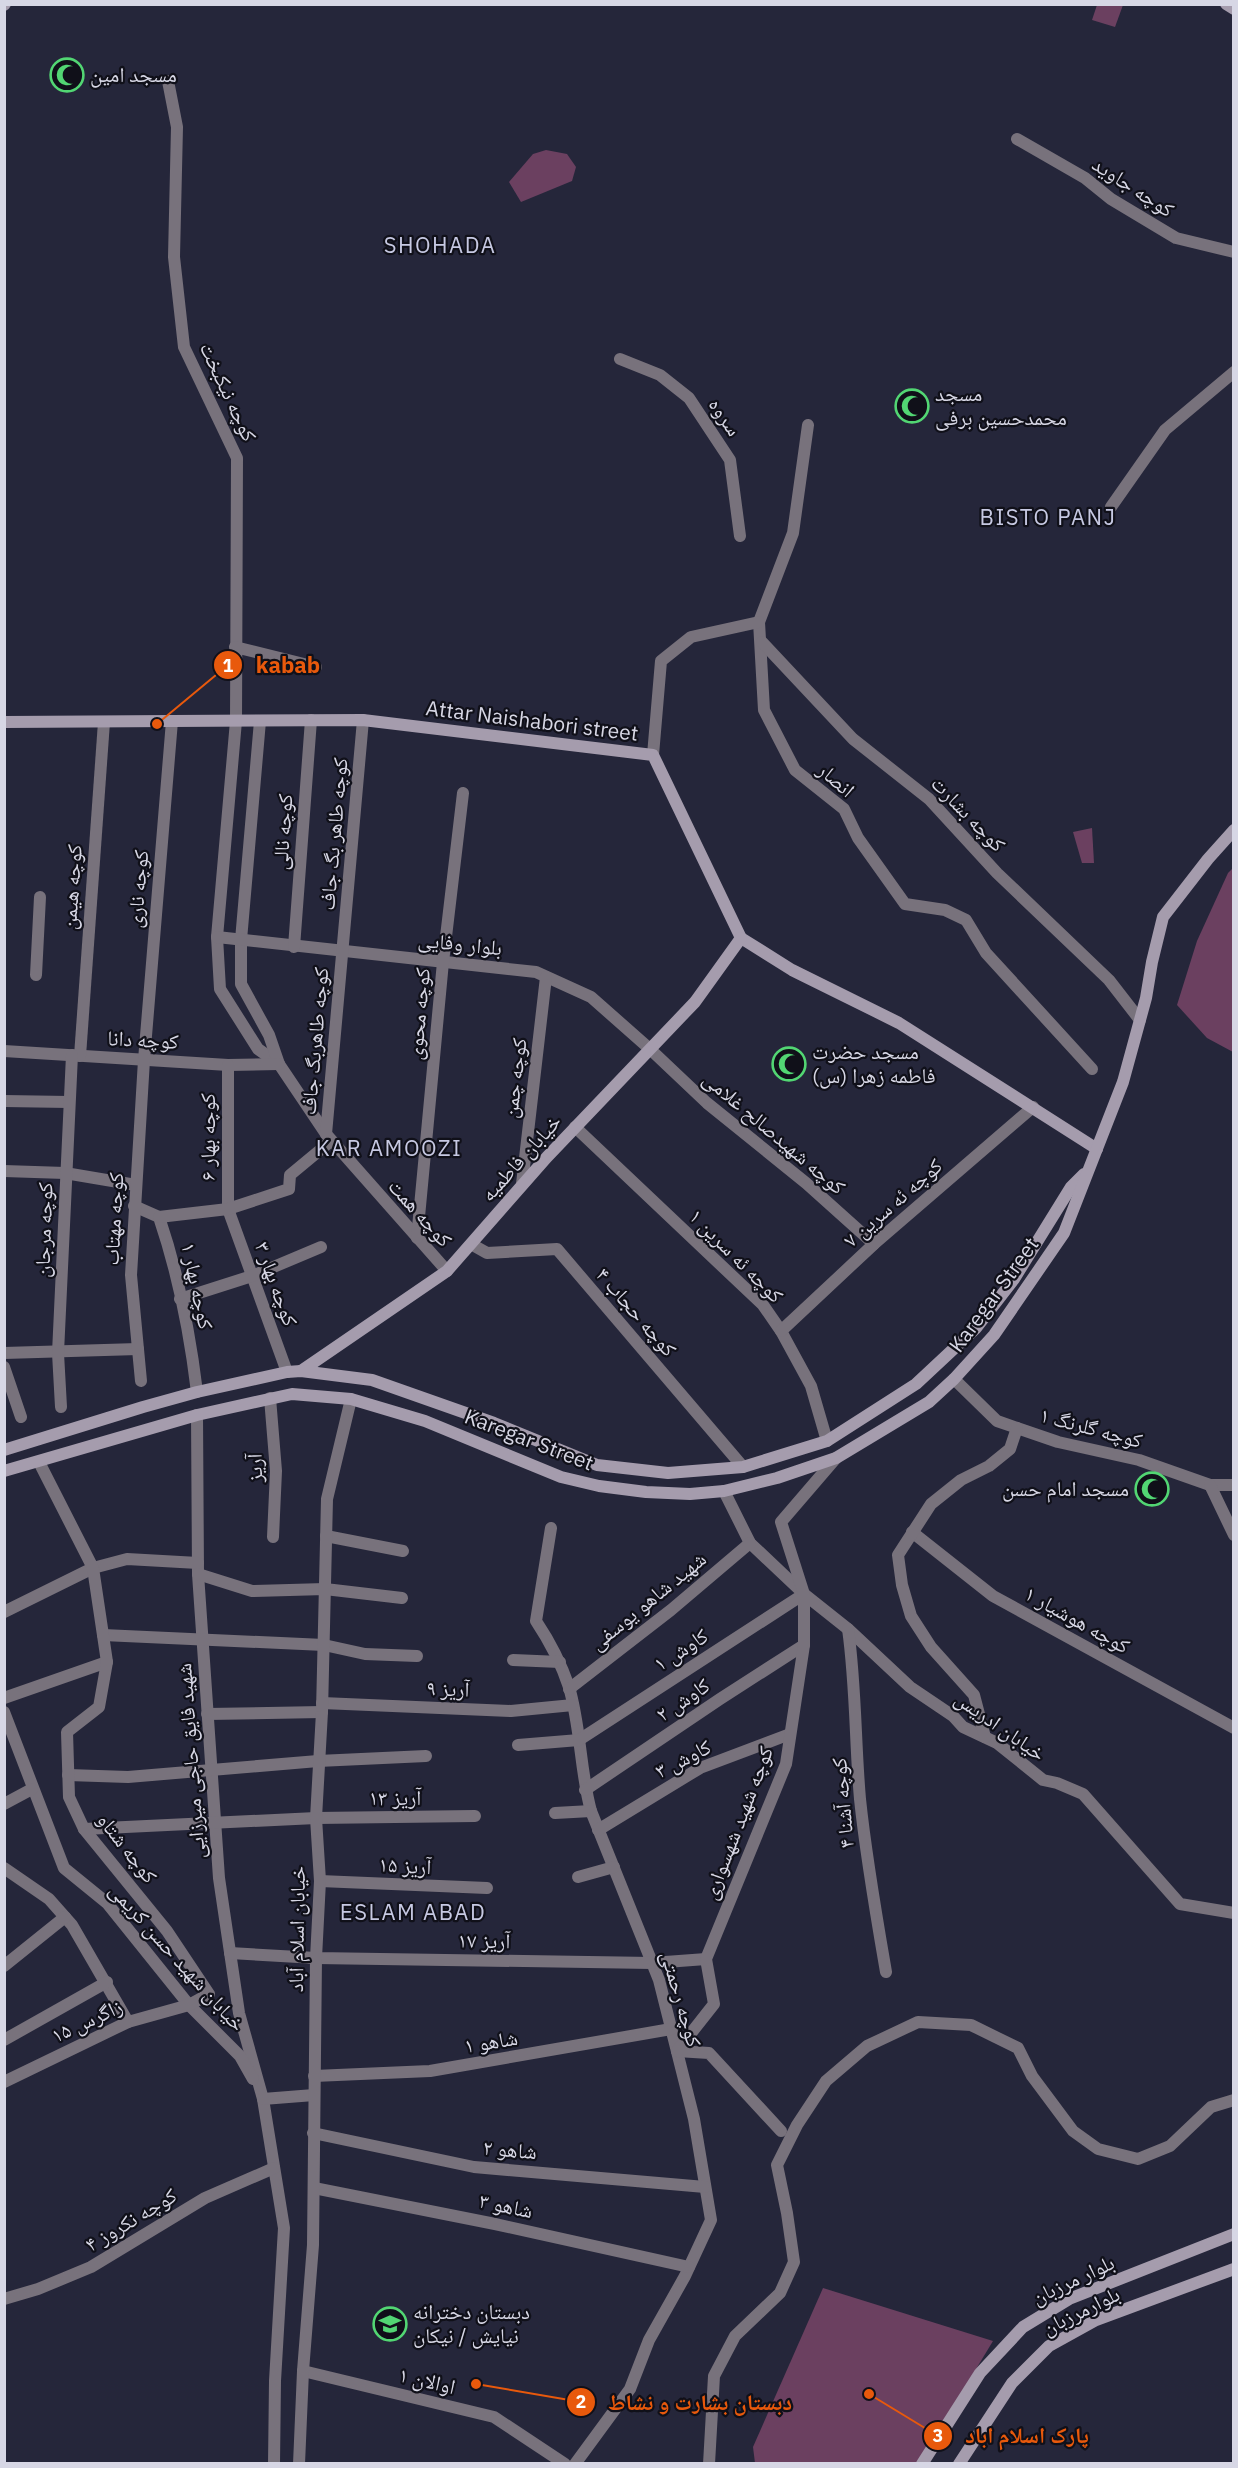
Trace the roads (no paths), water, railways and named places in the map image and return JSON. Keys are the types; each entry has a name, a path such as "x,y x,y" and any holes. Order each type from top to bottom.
{"main road":[{"path":"1226,4 1233,9"},
{"name":"Attar Naishabori street","path":"4,722 363,720 653,755 741,938"},
{"name":"Karegar Street","path":"4,1471 197,1415 291,1394 351,1399 425,1421 529,1465 571,1480 646,1492 690,1494 724,1491 777,1478 836,1458 929,1402 954,1379 994,1335 1064,1233 1122,1082 1140,1020 1163,917 1233,830"},
{"path":"741,938 792,970 899,1023 1097,1149"},
{"name":"خیابان فاطمیه","path":"301,1371 447,1271 522,1184 695,1002 741,938"},
{"name":"Karegar Street","path":"4,1450 197,1392 301,1371 372,1380 494,1423 597,1465 668,1473 743,1467 827,1441 916,1384 976,1328 1014,1279 1071,1187 1089,1168"},
{"path":"197,1392 197,1415"},
{"name":"بلوار مرزبان","path":"922,2463 980,2373 1023,2327 1070,2299 1233,2234"},
{"name":"بلوارمرزبان","path":"959,2463 1012,2383 1049,2346 1096,2320 1233,2269"}],"street":[{"name":"کوچه نیکبخت","path":"168,81 177,127 174,257 184,347 237,458 236,721"},
{"name":"کوچه جاوید","path":"1017,139 1085,178 1111,199 1176,238 1233,252"},
{"name":"سروه","path":"620,358 660,375 689,398 730,460 740,536"},
{"path":"1111,507 1165,430 1233,372"},
{"name":"انصار","path":"808,425 793,533 759,622 762,642 764,710 795,770 844,809 858,838 905,904 945,910 966,920 986,953 1092,1069"},
{"path":"653,755 661,661 691,637 759,622"},
{"name":"کوچه بشارت","path":"762,642 853,739 928,799 997,873 1109,980 1140,1020"},
{"path":"235,647 316,667"},
{"name":"کوچه نالی","path":"294,947 311,720"},
{"name":"کوچه طاهر بگ جاف","path":"343,951 363,720"},
{"name":"کوچه ناری","path":"144,1060 172,721"},
{"path":"217,937 236,721"},
{"path":"241,940 260,721"},
{"name":"کوچه هیمن","path":"76,1056 104,722"},
{"name":"کوچه محوی","path":"417,1238 443,962 463,793"},
{"path":"36,975 40,897"},
{"name":"بلوار وفایی","path":"217,937 536,972 591,997 651,1050"},
{"name":"کوچه همت","path":"217,937 220,989 258,1049 279,1064"},
{"name":"کوچه همت","path":"241,940 241,984 269,1035 279,1064 329,1137 447,1271"},
{"name":"کوچه طاهربگ جاف","path":"329,1137 343,951"},
{"name":"کوچه چمن","path":"522,1184 546,977"},
{"name":"کوچه شهیدصالح غلامی","path":"651,1050 707,1103 806,1182 874,1244"},
{"name":"کوچه دانا","path":"4,1051 228,1065 279,1064"},
{"name":"کوچه مرجان","path":"61,1407 58,1353 69,1102 76,1056"},
{"name":"کوچه مهتاب","path":"141,1380 131,1275 144,1060"},
{"name":"کوچه بهار ۶","path":"228,1065 228,1209"},
{"path":"4,1101 69,1102"},
{"name":"کوچه ئه سرین ۷","path":"781,1331 874,1244 1033,1107"},
{"name":"کوچه ئه سرین ۱","path":"575,1128 763,1305 781,1331 811,1386 827,1441"},
{"path":"134,1206 142,1207 159,1217 228,1209 289,1189 290,1175 329,1137"},
{"path":"4,1171 66,1173 136,1185"},
{"name":"کوچه بهار ۳","path":"228,1209 287,1372"},
{"name":"کوچه بهار ۱","path":"159,1217 168,1244 180,1299 194,1364 197,1392"},
{"name":"کوچه حجاب ۴","path":"471,1244 487,1253 557,1249 743,1467"},
{"path":"180,1299 252,1276 321,1247"},
{"path":"4,1353 138,1349"},
{"path":"4,1367 21,1417"},
{"name":"کوچه گلرنگ ۱","path":"954,1379 997,1421 1058,1442 1139,1460 1210,1485 1233,1485"},
{"name":"آریز","path":"270,1398 276,1470 273,1536"},
{"name":"خیابان اسلام آباد","path":"299,2463 314,2188 316,1958 320,1881 316,1818 322,1707 327,1498 351,1399"},
{"name":"شهید فایق حاجی میرزایی","path":"197,1415 198,1569 219,1878 239,2013 263,2099"},
{"path":"984,1737 974,1695 931,1647 911,1616 902,1585 898,1555 930,1504 961,1480 989,1466 1010,1449 1017,1428"},
{"name":"کوچه شهید شهسواری","path":"706,1959 786,1764 804,1645 804,1594 781,1522 799,1498 836,1458"},
{"name":"کوچه شتاو","path":"39,1461 93,1568 107,1662 99,1707 67,1732 69,1797 84,1829 167,1931 209,1994 189,2005"},
{"path":"1210,1485 1233,1535"},
{"path":"724,1491 750,1543"},
{"name":"کوچه رحمتی","path":"551,1528 536,1620 560,1662 569,1689 579,1740 585,1790 591,1811 659,1980 694,2120 711,2220 650,2340 630,2389 575,2463"},
{"name":"کوچه هوشیار ۱","path":"912,1532 993,1596 1233,1728"},
{"path":"326,1536 403,1551"},
{"name":"خیابان ادریس","path":"750,1543 910,1687 953,1716 963,1727 997,1743 1042,1780 1057,1783 1083,1794 1180,1904 1233,1913"},
{"name":"شهید شاهو یوسفی","path":"569,1689 671,1610 750,1543"},
{"path":"4,1612 93,1568 127,1559 198,1569 252,1592 325,1589 402,1598"},
{"name":"کاوش ۱","path":"579,1740 804,1594"},
{"name":"کوچه آشنا ۴","path":"848,1629 854,1677 860,1797 869,1876 886,1972"},
{"path":"103,1635 324,1645 365,1654 417,1656"},
{"name":"کاوش ۲","path":"585,1790 804,1645"},
{"path":"513,1660 560,1662"},
{"path":"4,1698 107,1662"},
{"name":"آریز ۹","path":"207,1714 322,1707 512,1711 573,1706"},
{"name":"خیابان شهید حسن کریمی","path":"4,1712 64,1868 107,1903 189,2005 240,2056 263,2099"},
{"name":"کاوش ۳","path":"598,1830 700,1768 790,1734"},
{"path":"518,1745 579,1740"},
{"path":"69,1775 128,1777 318,1761 426,1756"},
{"path":"4,1804 32,1789"},
{"path":"555,1813 591,1811"},
{"name":"آریز ۱۳","path":"84,1829 316,1818 475,1816"},
{"path":"578,1877 614,1867"},
{"path":"4,1868 49,1899 65,1917 107,1982 128,2022"},
{"name":"آریز ۱۵","path":"320,1881 487,1888"},
{"path":"4,1966 65,1917"},
{"name":"آریز ۱۷","path":"230,1953 316,1958 652,1963 706,1959"},
{"path":"677,2051 714,2004 706,1959"},
{"path":"4,2040 107,1982"},
{"name":"زاگرس ۱۵","path":"4,2082 128,2022 189,2005"},
{"path":"709,2463 714,2376 735,2336 780,2293 794,2262 777,2165 797,2125 826,2081 867,2046 918,2022 971,2025 1018,2048 1032,2076 1073,2131 1098,2149 1138,2159 1170,2146 1211,2108 1233,2100"},
{"name":"شاهو ۱","path":"314,2076 430,2071 671,2029"},
{"path":"677,2051 709,2052 781,2132"},
{"path":"274,2463 275,2381 284,2228 263,2099 314,2095"},
{"name":"شاهو ۲","path":"314,2133 474,2167 705,2187"},
{"name":"کوچه نکروز ۴","path":"4,2299 38,2289 91,2267 205,2198 274,2168"},
{"name":"شاهو ۳","path":"314,2188 495,2224 689,2267"},
{"name":"اوالان ۱","path":"303,2372 494,2417 564,2463"}],"place":[{"name":"مسجد امین","path":"67,75"},
{"name":"مسجد محمدحسین برفی","path":"912,406"},
{"name":"kabab","path":"157,724"},
{"name":"مسجد حضرت فاطمه زهرا (س)","path":"789,1064"},
{"name":"مسجد امام حسن","path":"1152,1489"},
{"name":"دبستان دخترانه نیایش / نیکان","path":"390,2324"},
{"name":"دبستان بشارت و نشاط","path":"476,2384"},
{"name":"پارک اسلام اباد","path":"869,2394"}],"district":[{"name":"SHOHADA","path":"440,245"},
{"name":"BISTO PANJ","path":"1048,517"},
{"name":"KAR AMOOZI","path":"389,1148"},
{"name":"ESLAM ABAD","path":"413,1912"}]}
